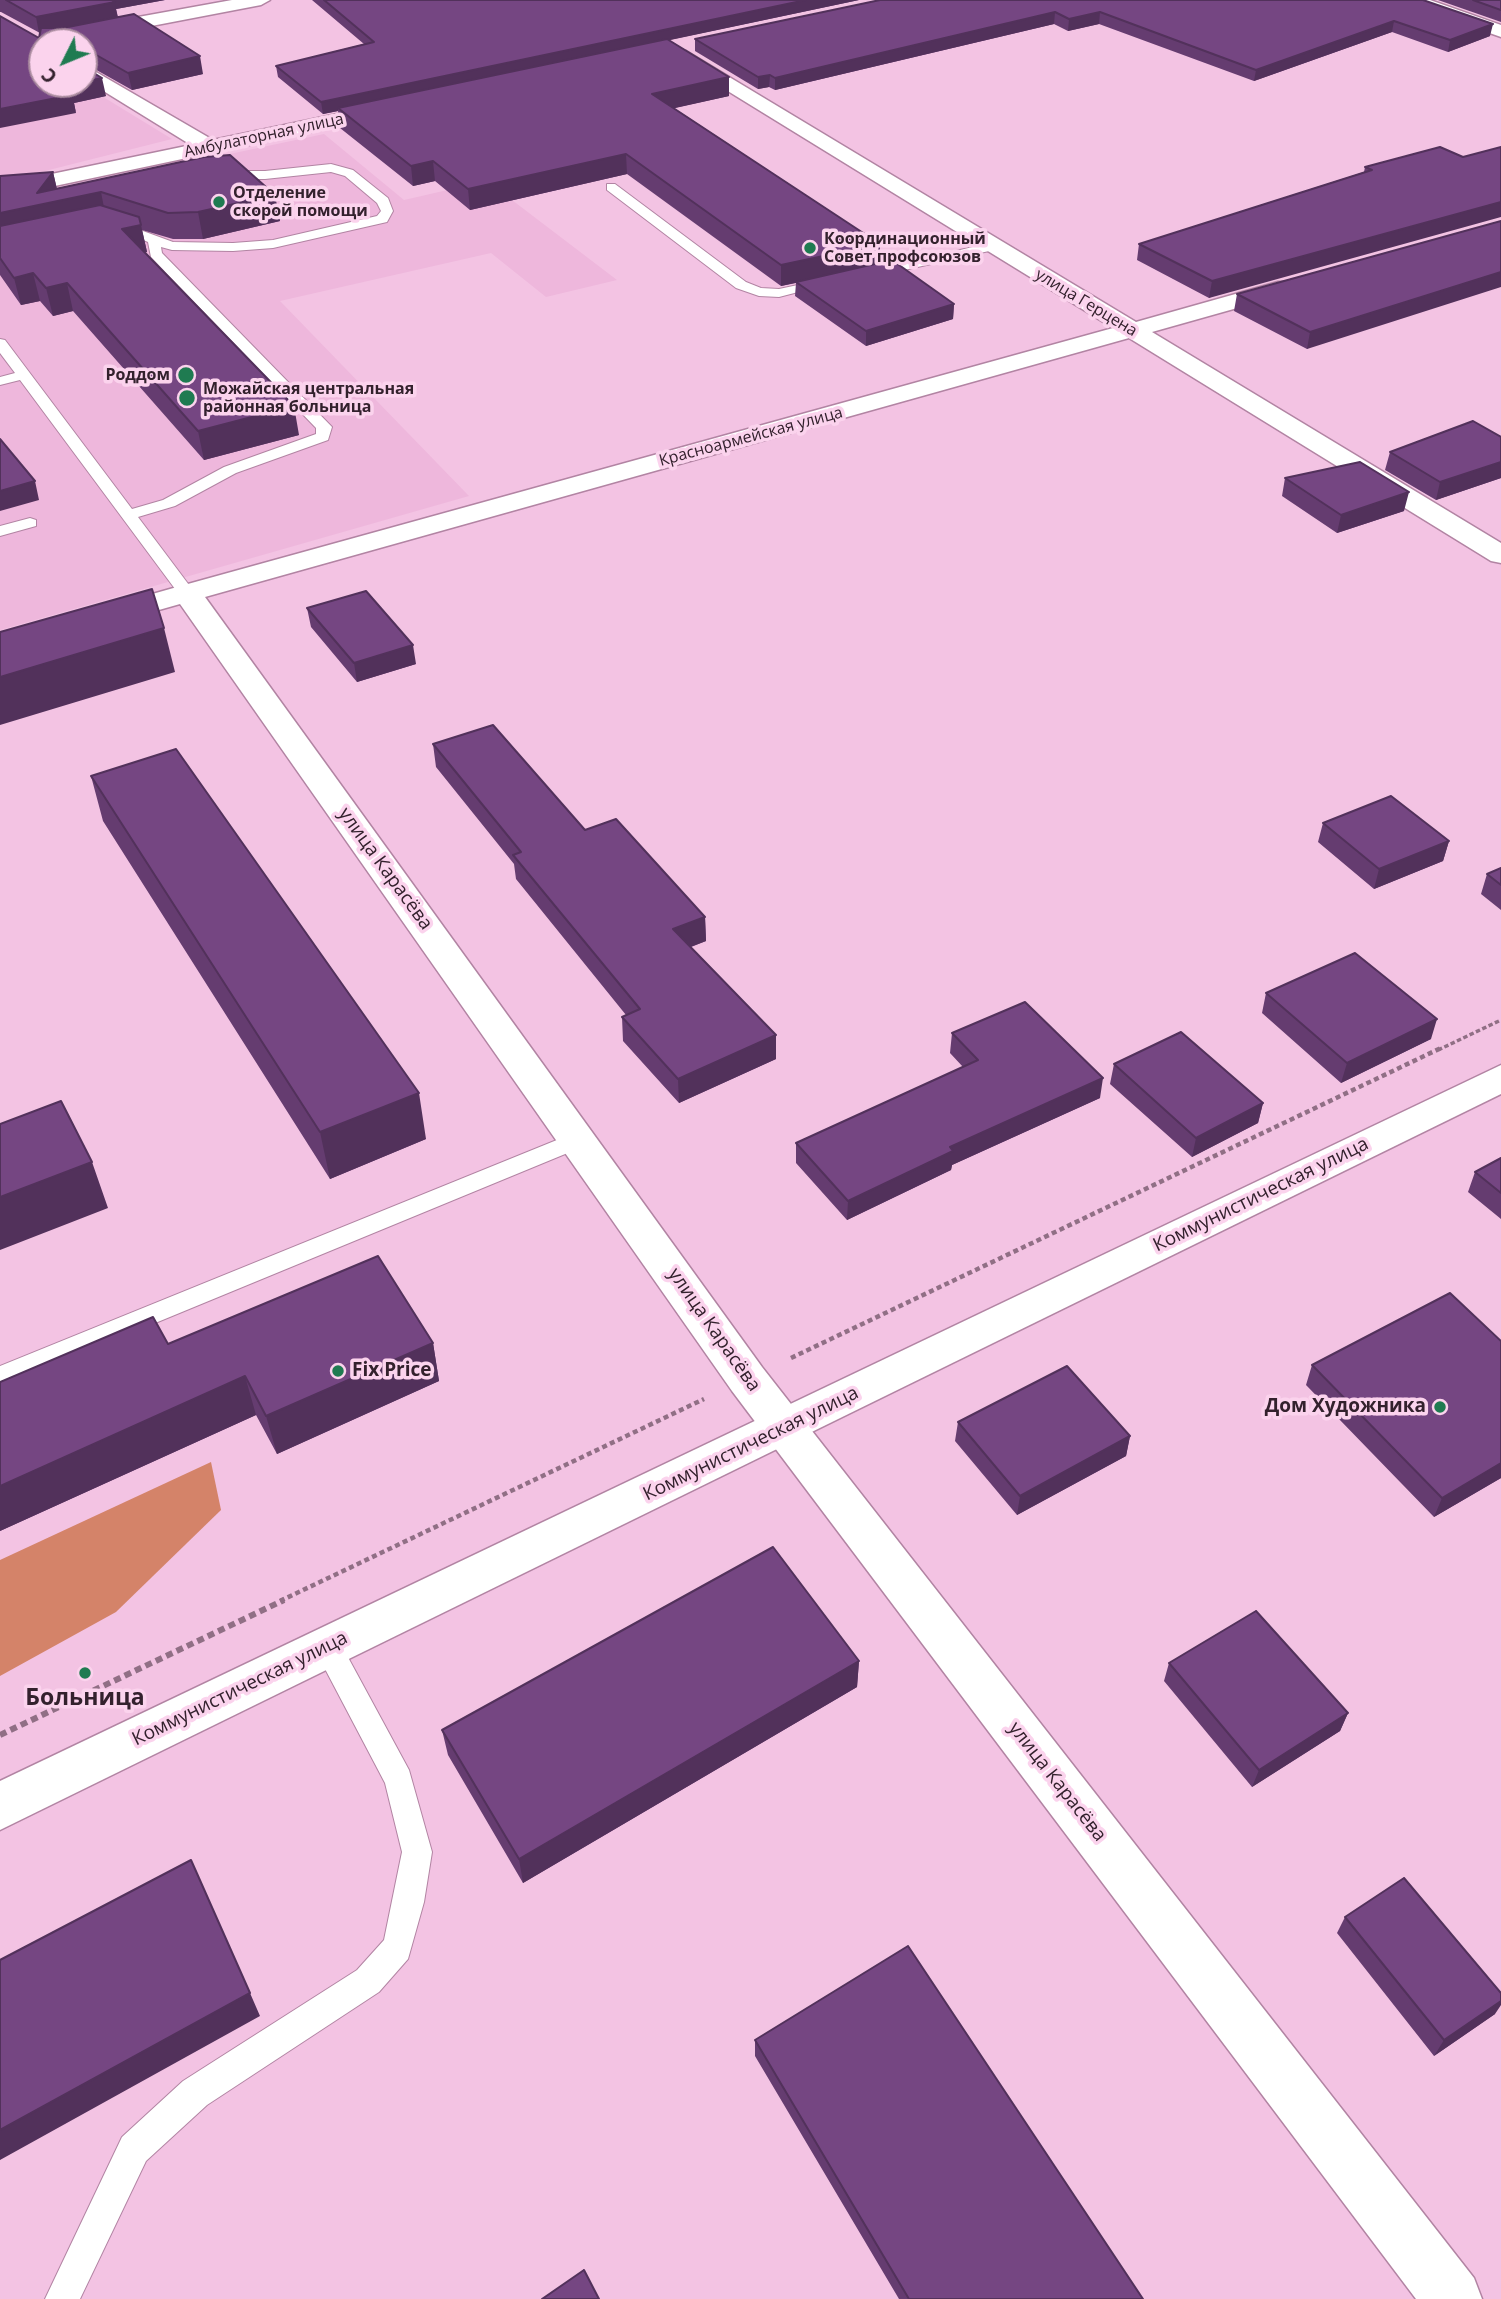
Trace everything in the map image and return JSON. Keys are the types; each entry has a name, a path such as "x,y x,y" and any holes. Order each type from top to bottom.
{"street":[{"path":"98,31 261,0"},
{"path":"1413,0 1501,31"},
{"name":"улица Герцена","path":"699,43 673,49 1501,555"},
{"path":"98,81 209,163"},
{"name":"Амбулаторная улица","path":"44,182 209,163 414,104"},
{"name":"Красноармейская улица","path":"80,624 1303,282"},
{"name":"улица Карасёва","path":"187,593 785,1428 1453,2299"},
{"name":"Коммунистическая улица","path":"0,1806 327,1646 785,1428 1501,1078"}],"lane":[{"path":"98,226 120,227 154,242 194,248 273,244 366,225 382,219 387,211 383,201 349,173 331,168 315,167 265,175 209,163"},
{"path":"611,187 741,285 759,292 779,293 993,246"},
{"path":"128,514 169,503 230,470 323,437 324,427 156,254 154,242"},
{"name":"улица Карасёва","path":"0,343 187,593"},
{"path":"0,381 24,375"},
{"path":"0,531 30,523"},
{"path":"0,1377 579,1139"},
{"path":"62,2299 134,2149 195,2093 368,1981 397,1948 409,1902 416,1852 398,1780 327,1646"}],"shaded area":[{"name":"Можайская центральная районная больница","path":"0,34 28,67 28,98 98,98 98,94 172,139 41,172 60,190 324,134 404,200 487,181 617,280 546,297 491,253 280,301 469,496 0,630"},
{"path":"211,1462 221,1510 116,1612 0,1676 0,1560"}],"building":[{"path":"6,0 112,0 115,2 36,17"},
{"path":"324,0 806,0 321,102 276,66 374,42"},
{"path":"880,0 1423,0 1493,24 1450,40 1394,21 1256,70 1100,12 1069,19 1055,12 775,78 770,75 758,77 695,39"},
{"path":"1473,0 1501,0 1501,10"},
{"path":"134,14 200,56 128,73 98,56 98,28 63,28"},
{"path":"0,16 28,32 28,98 57,98 0,109"},
{"path":"667,39 729,77 652,94 880,244 781,265 626,154 468,189 433,161 411,166 338,108"},
{"path":"1440,147 1463,157 1501,147 1501,202 1212,281 1139,244 1372,170 1365,167"},
{"path":"230,155 275,195 198,212 168,213 101,192 0,213 0,176 53,172 37,193 204,157"},
{"name":"Роддом","path":"100,205 139,217 141,225 122,229 294,406 198,431 67,283 46,288 33,273 14,278 0,258 0,226"},
{"path":"1501,221 1501,272 1310,332 1237,294"},
{"path":"892,260 954,304 866,331 796,282"},
{"path":"1473,421 1501,437 1501,462 1440,482 1390,452"},
{"path":"0,439 35,481 0,491"},
{"path":"1360,462 1409,492 1341,515 1285,478"},
{"path":"152,589 164,628 0,677 0,632"},
{"path":"366,591 413,645 354,663 307,608"},
{"path":"493,725 585,830 616,819 705,917 673,929 776,1035 678,1079 622,1017 640,1009 513,855 521,852 433,744"},
{"path":"176,749 419,1093 320,1132 91,776"},
{"path":"1391,796 1449,841 1379,869 1323,823"},
{"path":"1501,868 1501,885 1487,874"},
{"path":"1355,953 1437,1019 1347,1063 1266,993"},
{"path":"1025,1002 1103,1078 950,1147 953,1151 848,1201 796,1143 978,1060 952,1033"},
{"path":"1181,1032 1263,1103 1196,1138 1114,1064"},
{"path":"61,1101 92,1162 0,1197 0,1124"},
{"path":"1501,1158 1501,1193 1475,1172"},
{"path":"378,1256 433,1343 266,1416 245,1376 0,1486 0,1382 153,1317 168,1344"},
{"path":"1450,1293 1501,1341 1501,1463 1442,1498 1312,1365"},
{"path":"1067,1366 1130,1436 1020,1496 958,1422"},
{"path":"773,1547 859,1661 519,1859 442,1730"},
{"path":"1256,1611 1348,1713 1259,1770 1169,1663"},
{"path":"191,1860 250,1993 0,2130 0,1960"},
{"path":"1404,1878 1501,1993 1501,2001 1444,2040 1345,1917"},
{"path":"908,1946 1143,2299 909,2299 755,2040"},
{"path":"584,2270 599,2299 542,2299"}],"place":[{"name":"Отделение скорой помощи","path":"219,202"},
{"name":"Координационный Совет профсоюзов","path":"810,248"},
{"name":"Роддом","path":"186,375"},
{"name":"Можайская центральная районная больница","path":"187,398"},
{"name":"Fix Price","path":"338,1371"},
{"name":"Дом Художника","path":"1440,1407"},
{"name":"Больница","path":"85,1673"}]}
